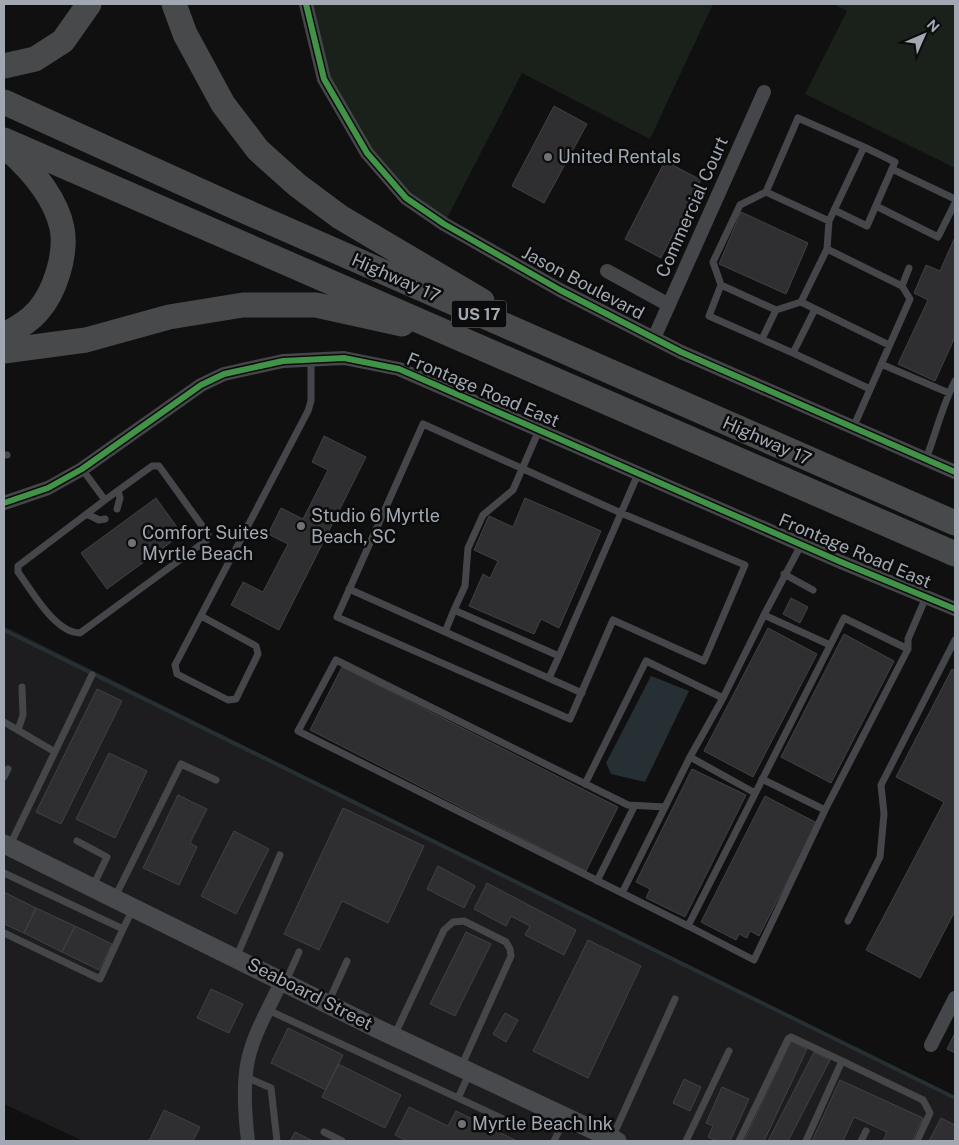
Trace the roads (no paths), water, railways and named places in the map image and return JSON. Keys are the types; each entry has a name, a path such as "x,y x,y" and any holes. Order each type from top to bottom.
{"highway":[{"path":"4,66 34,59 63,41 89,4"},
{"path":"174,4 184,34 223,104 258,150 297,186 340,218 481,300 551,346"},
{"name":"Highway 17","path":"4,102 231,205 955,523"},
{"name":"Highway 17","path":"4,140 955,554"},
{"path":"4,145 24,162 40,183 55,207 62,229 59,267 52,288 39,311 22,326 4,335"},
{"path":"4,351 86,340 169,317 243,305 316,305 460,337"}],"street":[{"name":"Jason Boulevard","path":"306,4 324,79 367,153 406,198 444,224 552,285 654,338 955,472"},
{"name":"Commercial Court","path":"654,338 764,92"},
{"path":"607,271 669,304"},
{"name":"Frontage Road East","path":"4,503 48,488 82,469 180,400 216,378 283,361 344,358 399,369 801,545 955,609"},
{"name":"Seaboard Street","path":"6,846 609,1139"},
{"path":"248,1141 247,1064 254,1040 284,981"},
{"path":"931,1045 955,998"}],"lane":[{"path":"834,210 867,226 895,162 798,118 766,192 740,205 713,262 721,285 709,316 870,389"},
{"path":"801,302 827,250 829,220 864,148"},
{"path":"876,206 938,237 955,202 892,169"},
{"path":"766,192 829,220"},
{"path":"827,250 902,286 910,299 853,428"},
{"path":"902,286 909,268"},
{"path":"721,285 776,310 801,302 889,345"},
{"path":"793,353 815,309"},
{"path":"762,339 776,310"},
{"path":"201,616 256,646 258,654 236,699 228,700 177,674 175,665 308,411 311,401 311,360"},
{"path":"881,364 949,393"},
{"path":"926,459 955,381"},
{"path":"423,424 621,513 745,566 704,661 613,620 570,719 337,617 423,424"},
{"path":"444,632 465,586 468,548 483,515 513,490 538,430"},
{"path":"152,466 159,466 206,528 207,540 80,633 74,633 60,626 18,572 18,566 105,500 152,466"},
{"path":"82,469 105,500"},
{"path":"549,678 638,474"},
{"path":"117,509 120,498 118,491"},
{"path":"86,514 99,520 105,518"},
{"path":"622,893 690,757 723,698 784,574 792,565 801,545"},
{"path":"784,574 813,590"},
{"path":"350,589 582,693"},
{"path":"665,807 634,807 336,660 298,731 754,960 825,810 908,649 908,639 926,597"},
{"path":"454,610 558,656"},
{"path":"764,615 830,645"},
{"path":"688,926 844,618 908,649"},
{"path":"848,921 880,857 884,814 880,785 953,649 955,640"},
{"path":"585,784 646,661 723,698"},
{"path":"6,846 55,752 92,675"},
{"path":"18,730 23,715 22,687"},
{"path":"4,722 55,752"},
{"path":"690,757 756,793"},
{"path":"114,900 181,764 216,780"},
{"path":"4,777 8,769"},
{"path":"762,779 825,810"},
{"path":"597,881 634,807"},
{"path":"76,841 107,857 92,889"},
{"path":"236,958 280,855"},
{"path":"4,873 123,929"},
{"path":"4,933 100,978 133,909"},
{"path":"394,1036 444,930 453,922 464,921 506,942 511,956 465,1070 458,1098"},
{"path":"284,981 299,952"},
{"path":"328,1003 347,961"},
{"path":"609,1139 675,999"},
{"path":"268,1010 510,1122"},
{"path":"739,1141 788,1038 795,1037 923,1100 930,1113 917,1141"},
{"path":"686,1141 729,1051"},
{"path":"806,1141 842,1061"},
{"path":"246,1077 271,1088 277,1141"},
{"path":"554,1141 566,1117"},
{"path":"861,1141 866,1131"},
{"path":"324,1132 342,1141"}],"waterway":[{"path":"4,630 955,1098"}],"place":[{"name":"United Rentals","path":"548,157"},
{"name":"Studio 6 Myrtle Beach, SC","path":"301,526"},
{"name":"Comfort Suites Myrtle Beach","path":"132,543"},
{"name":"Myrtle Beach Ink","path":"462,1124"}]}
